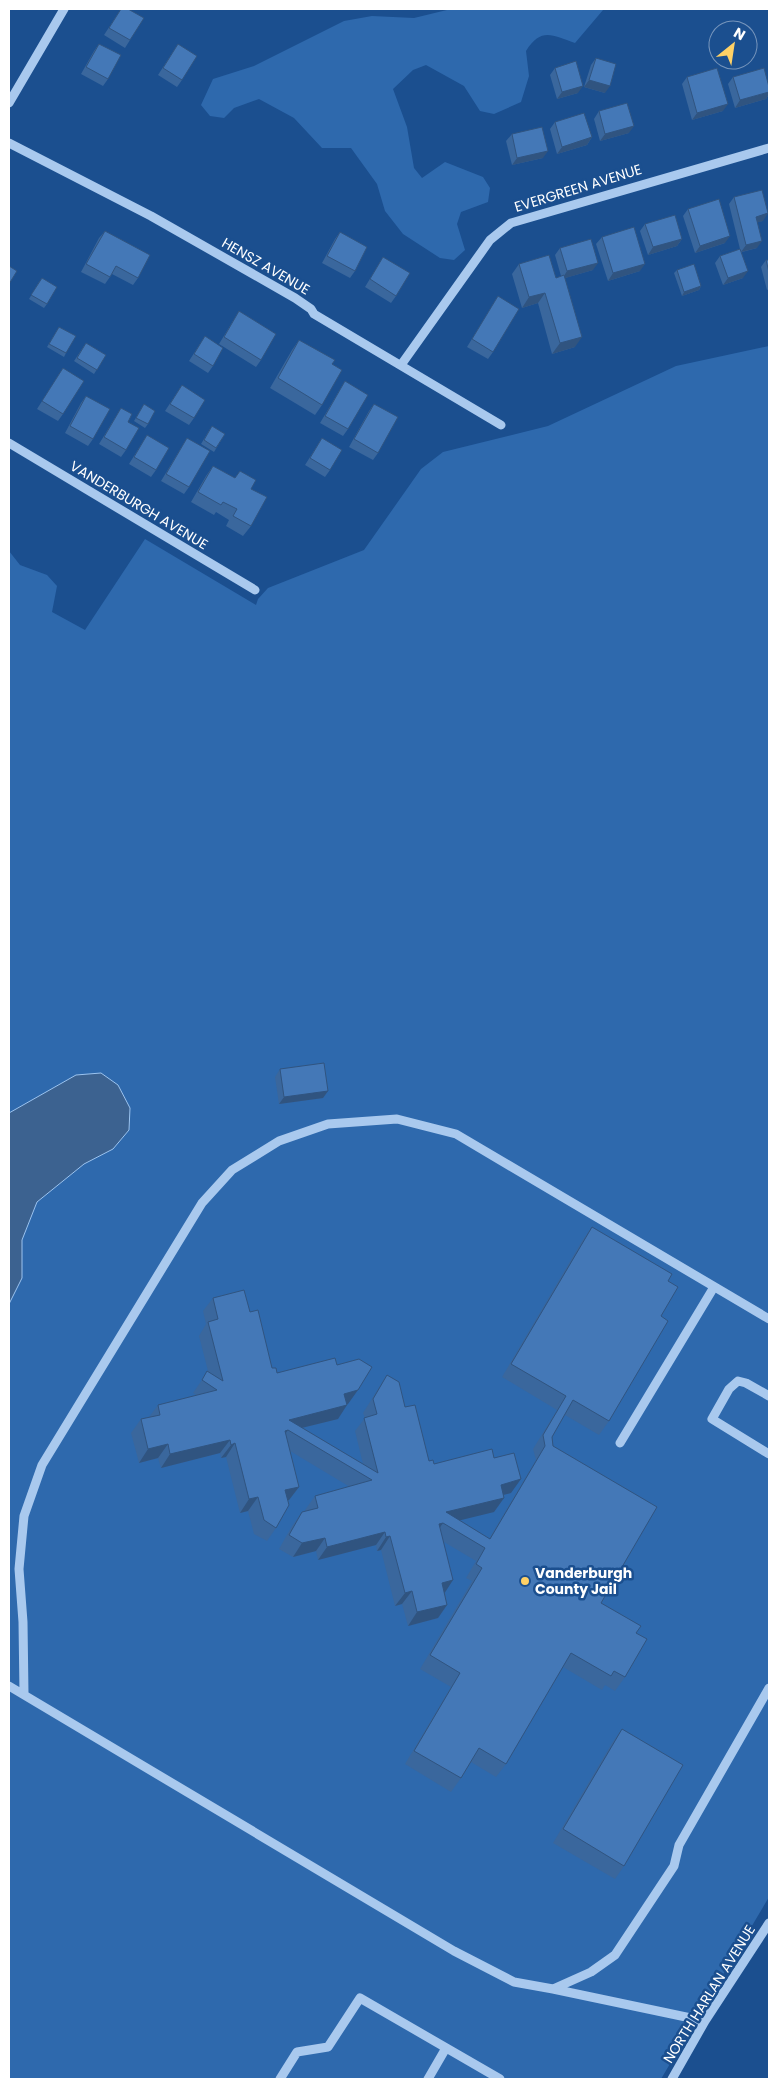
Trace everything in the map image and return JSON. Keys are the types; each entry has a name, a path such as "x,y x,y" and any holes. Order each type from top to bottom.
{"street":[{"path":"9,103 64,9"},
{"name":"HENSZ AVENUE","path":"9,143 152,216 295,298 311,309 314,314 501,425"},
{"name":"EVERGREEN AVENUE","path":"401,364 490,240 511,223 769,148"},
{"name":"VANDERBURGH AVENUE","path":"9,443 255,590"},
{"path":"24,1694 23,1622 19,1569 24,1516 42,1465 202,1203 232,1170 279,1141 328,1124 397,1119 456,1134 769,1320"},
{"path":"620,1443 714,1287"},
{"path":"769,1396 746,1383 738,1381 729,1389 712,1419 769,1454"},
{"path":"9,1686 454,1950 514,1982 705,2021"},
{"path":"553,1989 591,1972 615,1955 674,1866 679,1845 769,1688"},
{"name":"NORTH HARLAN AVENUE","path":"672,2079 705,2021 769,1923"},
{"path":"280,2079 297,2052 328,2048 360,1998 500,2079"},
{"path":"428,2079 446,2048"}],"shaded area":[{"path":"451,9 608,9 603,10 575,43 548,35 537,38 531,43 526,51 529,76 521,102 494,114 480,111 464,86 426,65 413,70 393,89 407,127 414,168 422,178 445,162 483,177 490,188 488,202 461,212 457,224 465,250 454,260 440,258 403,234 385,211 377,184 351,148 322,148 294,118 259,99 234,108 224,118 210,116 201,105 213,79 254,66 344,21 372,16 414,18"},
{"path":"769,346 769,1897 661,2079 9,2079 9,1304 22,1278 22,1240 37,1202 84,1164 113,1149 129,1130 130,1108 118,1085 101,1073 76,1075 9,1113 9,551 20,565 47,575 57,586 52,612 85,630 145,539 256,605 258,599 268,588 364,550 421,469 443,452 548,426 676,366"},
{"path":"101,1073 118,1085 130,1108 129,1130 113,1149 84,1164 37,1202 22,1240 22,1278 9,1304 9,1113 76,1075"}],"building":[{"path":"121,9 128,9 144,18 130,40 109,28"},
{"path":"99,44 121,55 108,79 86,67"},
{"path":"178,44 197,56 182,80 163,68"},
{"path":"596,58 616,64 610,86 589,80"},
{"path":"576,61 583,86 562,92 555,68"},
{"path":"764,68 769,92 740,100 733,77"},
{"path":"710,70 718,70 728,104 697,113 687,77"},
{"path":"627,103 634,126 605,134 599,111"},
{"path":"584,113 592,137 562,147 555,122"},
{"path":"542,127 548,151 517,158 512,134"},
{"path":"762,190 768,213 756,217 762,241 746,245 734,197"},
{"path":"719,199 730,236 700,246 688,209"},
{"path":"675,215 682,239 653,247 645,224"},
{"path":"634,227 645,264 613,273 602,237"},
{"path":"105,231 150,255 138,278 116,266 110,277 86,264"},
{"path":"340,232 367,247 355,271 327,256"},
{"path":"591,239 598,263 567,271 560,248"},
{"path":"740,249 748,271 728,278 720,256"},
{"path":"549,255 556,278 564,275 582,337 560,343 545,293 529,297 519,264"},
{"path":"383,257 410,273 396,296 370,279"},
{"path":"766,260 769,260 769,272"},
{"path":"694,264 701,286 684,292 677,270"},
{"path":"9,266 17,271 9,284"},
{"path":"42,278 57,287 47,304 31,295"},
{"path":"498,296 519,309 493,352 472,339"},
{"path":"239,311 276,334 261,360 224,337"},
{"path":"59,327 76,336 66,353 49,344"},
{"path":"205,336 223,348 213,366 194,354"},
{"path":"299,340 335,360 332,364 342,370 322,405 278,378"},
{"path":"86,343 106,355 97,370 77,358"},
{"path":"63,368 84,381 63,414 42,401"},
{"path":"345,381 368,395 348,429 325,416"},
{"path":"182,385 205,400 194,418 170,404"},
{"path":"86,396 110,409 93,439 70,426"},
{"path":"144,404 155,411 148,424 136,418"},
{"path":"374,404 398,417 378,453 354,439"},
{"path":"121,408 132,414 128,422 139,428 126,450 104,437"},
{"path":"212,426 225,434 216,448 204,440"},
{"path":"147,435 169,448 156,470 134,457"},
{"path":"187,438 210,451 189,487 166,474"},
{"path":"322,438 342,450 330,470 310,458"},
{"path":"213,466 235,478 240,471 256,480 251,489 267,497 251,526 233,516 237,509 223,502 221,505 198,492"},
{"path":"324,1063 328,1091 284,1097 280,1069"},
{"path":"592,1227 672,1274 668,1281 678,1287 661,1316 668,1321 609,1421 573,1400 552,1437 553,1446 657,1507 601,1603 641,1626 636,1633 647,1639 625,1677 614,1671 611,1676 571,1653 506,1764 479,1748 461,1778 414,1751 460,1673 430,1655 482,1568 476,1564 485,1548 443,1523 439,1524 453,1580 442,1583 447,1605 417,1612 412,1591 405,1593 390,1536 386,1537 385,1532 327,1547 325,1538 302,1543 289,1535 302,1512 318,1508 315,1496 372,1480 288,1430 285,1431 299,1487 285,1490 289,1505 276,1528 264,1520 258,1497 249,1499 235,1443 231,1445 230,1440 170,1454 168,1444 148,1449 141,1419 160,1415 158,1405 217,1390 202,1380 207,1371 223,1381 208,1322 218,1319 213,1298 244,1290 250,1312 258,1310 272,1368 276,1368 277,1373 335,1358 337,1365 359,1359 372,1367 358,1390 344,1394 347,1405 289,1420 378,1473 364,1418 377,1414 373,1399 387,1375 399,1382 405,1407 415,1405 429,1461 433,1460 434,1464 492,1449 494,1458 514,1453 521,1479 501,1485 504,1498 446,1512 490,1539 545,1446 543,1435 566,1396 511,1364"},
{"path":"622,1729 683,1765 624,1866 563,1829"}],"place":[{"name":"Vanderburgh County Jail","path":"525,1581"}]}
